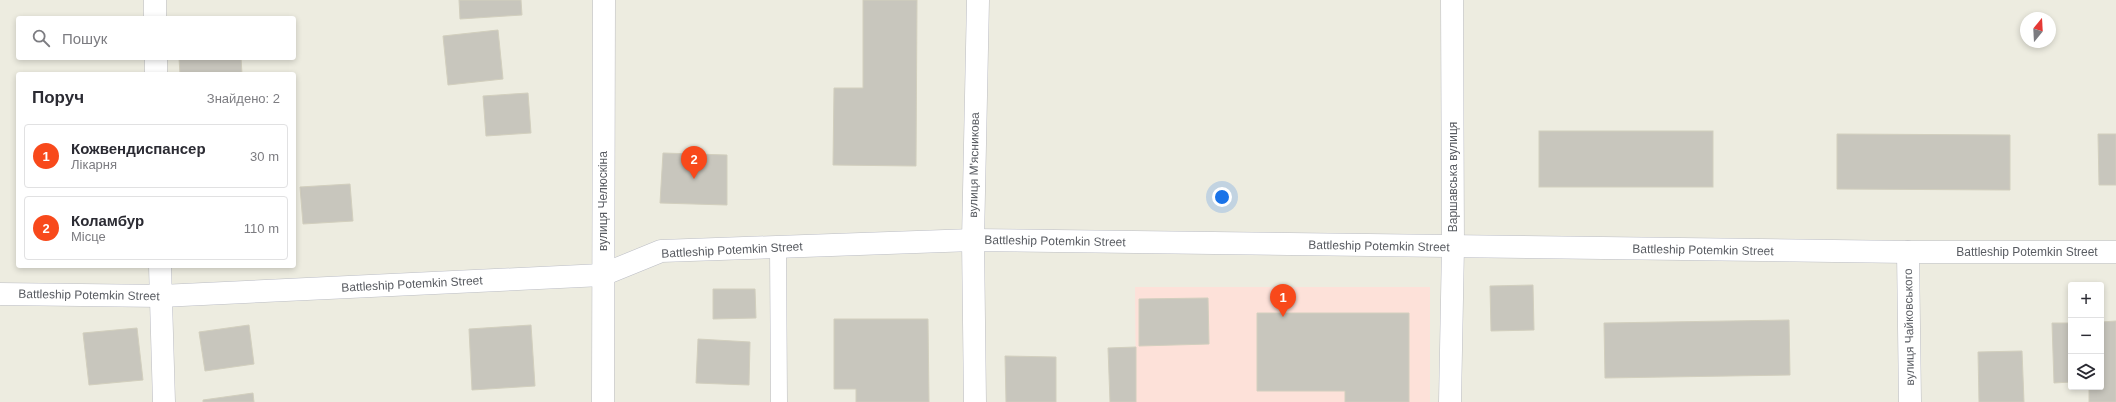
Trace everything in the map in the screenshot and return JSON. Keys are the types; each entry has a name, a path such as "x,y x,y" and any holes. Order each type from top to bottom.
{"street":[{"path":"154,0 155,16"},
{"name":"вулиця Челюскіна","path":"603,402 602,275 604,0"},
{"name":"вулиця М'ясникова","path":"975,402 973,240 978,0"},
{"name":"Варшавська вулиця","path":"1450,402 1453,247 1452,0"},
{"path":"156,60 156,72"},
{"name":"Battleship Potemkin Street","path":"0,294 161,296 602,275 661,251 973,240 1908,252 2116,252"},
{"name":"вулиця Чайковського","path":"1908,252 1910,402"},
{"path":"160,268 164,402"}],"lane":[{"path":"778,247 779,402"}],"shaded area":[{"path":"1135,287 1430,287 1430,402 1136,402"}],"building":[{"path":"459,0 521,0 522,15 460,19"},
{"path":"863,0 917,0 916,166 833,165 834,88 863,88"},
{"path":"498,30 503,79 448,85 443,36"},
{"path":"179,60 241,60 242,72 180,72"},
{"path":"528,93 531,133 486,136 483,96"},
{"path":"1539,131 1713,131 1713,187 1539,187"},
{"path":"1837,134 2010,135 2010,190 1837,189"},
{"path":"2098,134 2116,134 2116,185 2099,185"},
{"path":"663,153 727,155 727,205 660,203"},
{"path":"350,184 353,221 303,224 300,187"},
{"path":"1533,285 1534,330 1491,331 1490,286"},
{"path":"713,289 755,289 756,318 713,319"},
{"path":"1208,298 1209,344 1139,346 1139,299"},
{"path":"1257,313 1409,313 1409,402 1345,402 1345,391 1257,391"},
{"path":"834,319 928,319 929,402 856,402 856,389 834,389"},
{"path":"1789,320 1790,375 1605,378 1604,323"},
{"path":"2116,321 2116,402 2089,402 2089,390 2104,390 2104,322"},
{"path":"2052,323 2068,323 2068,382 2054,383"},
{"path":"249,325 254,364 205,371 199,332"},
{"path":"531,325 535,386 472,390 469,329"},
{"path":"137,328 143,380 89,385 83,333"},
{"path":"698,339 750,342 749,385 696,383"},
{"path":"1136,347 1136,402 1110,402 1108,348"},
{"path":"2022,351 2024,402 1979,402 1978,352"},
{"path":"1005,356 1056,357 1056,402 1006,402"},
{"path":"253,393 254,402 203,402 203,400"}],"place":[{"name":"Коламбур","path":"694,179"},
{"name":"Кожвендиспансер","path":"1283,317"}]}
